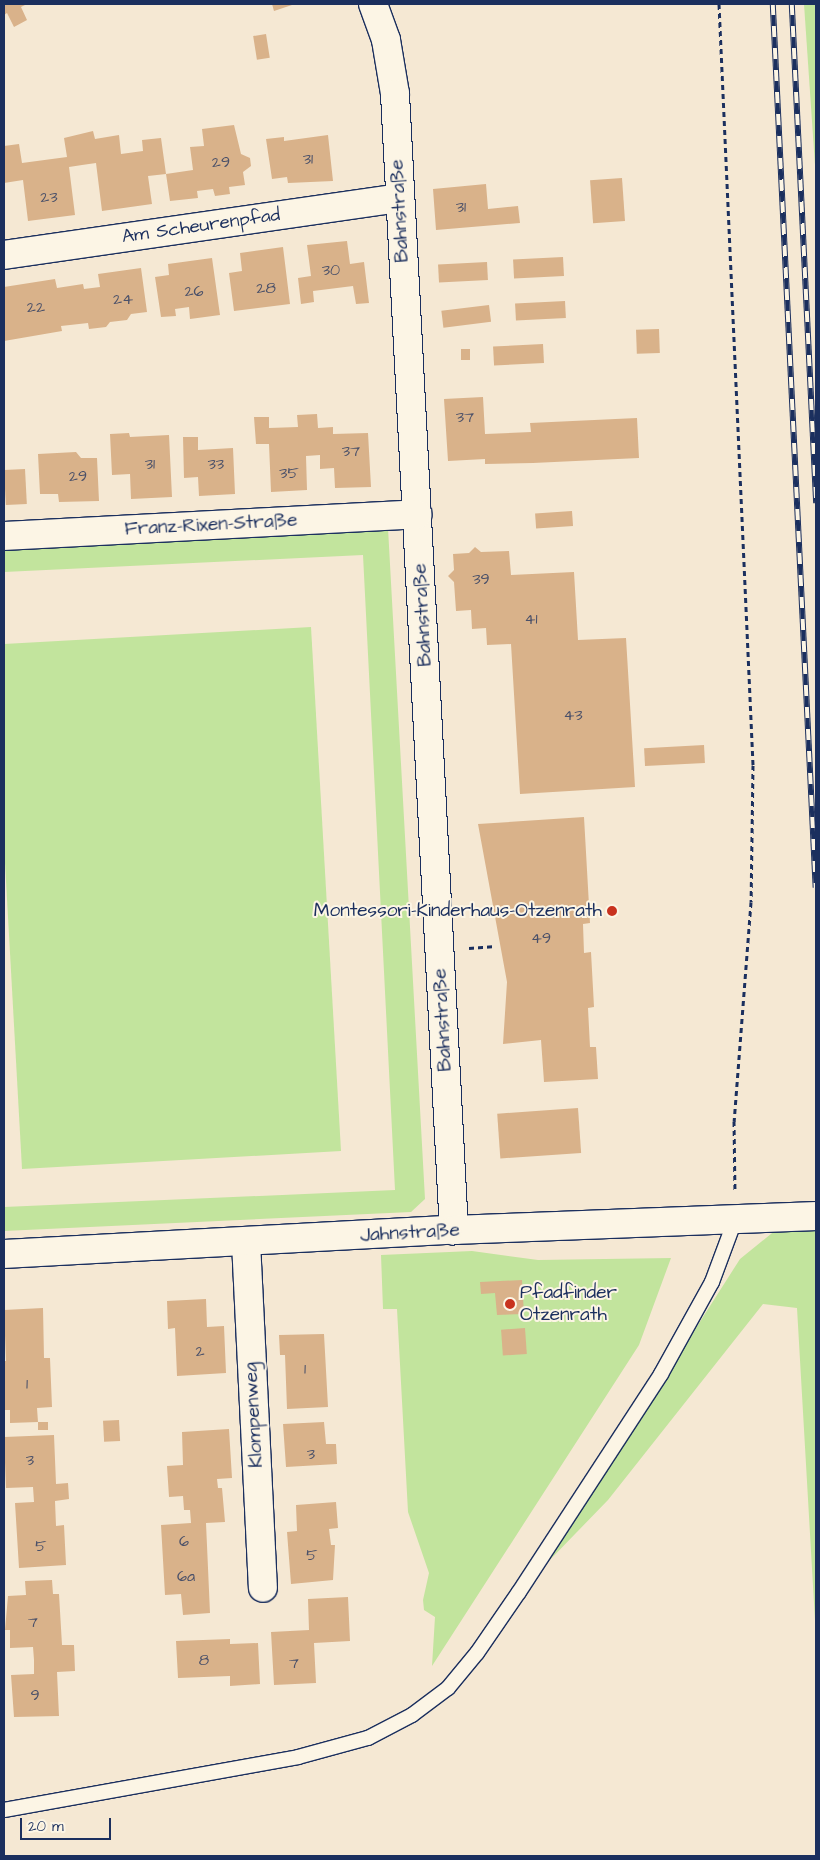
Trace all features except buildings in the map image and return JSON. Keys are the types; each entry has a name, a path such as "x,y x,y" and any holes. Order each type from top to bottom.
{"street":[{"name":"Bahnstraße","path":"373,4 391,65 417,514 454,1230"},
{"name":"Am Scheurenpfad","path":"4,255 398,198"},
{"name":"Franz-Rixen-Straße","path":"4,536 417,514"},
{"name":"Jahnstraße","path":"4,1254 454,1230 816,1216"},
{"name":"Klompenweg","path":"246,1242 263,1588"}],"lane":[{"path":"4,1810 316,1752 368,1738 412,1716 448,1688 477,1653 661,1374 712,1282 735,1220"}],"path":[{"path":"719,4 753,765 751,902 734,1121 735,1220"}],"green space":[{"path":"804,4 816,4 816,180"},
{"path":"388,528 425,1199 411,1212 4,1231 4,1207 395,1190 363,555 4,572 4,550"},
{"path":"311,627 341,1151 22,1169 4,845 4,644"},
{"path":"802,1226 816,1231 816,1638 797,1308 763,1304 608,1500 544,1566 740,1259 777,1229"},
{"path":"472,1251 538,1260 671,1258 639,1345 432,1666 435,1617 424,1610 423,1600 429,1573 408,1512 397,1309 383,1309 381,1255"}],"railway":[{"path":"773,4 816,888"},
{"path":"792,4 816,503"}],"place":[{"name":"Montessori-Kinderhaus-Otzenrath","path":"612,911"},
{"name":"Pfadfinder Otzenrath","path":"510,1304"}]}
